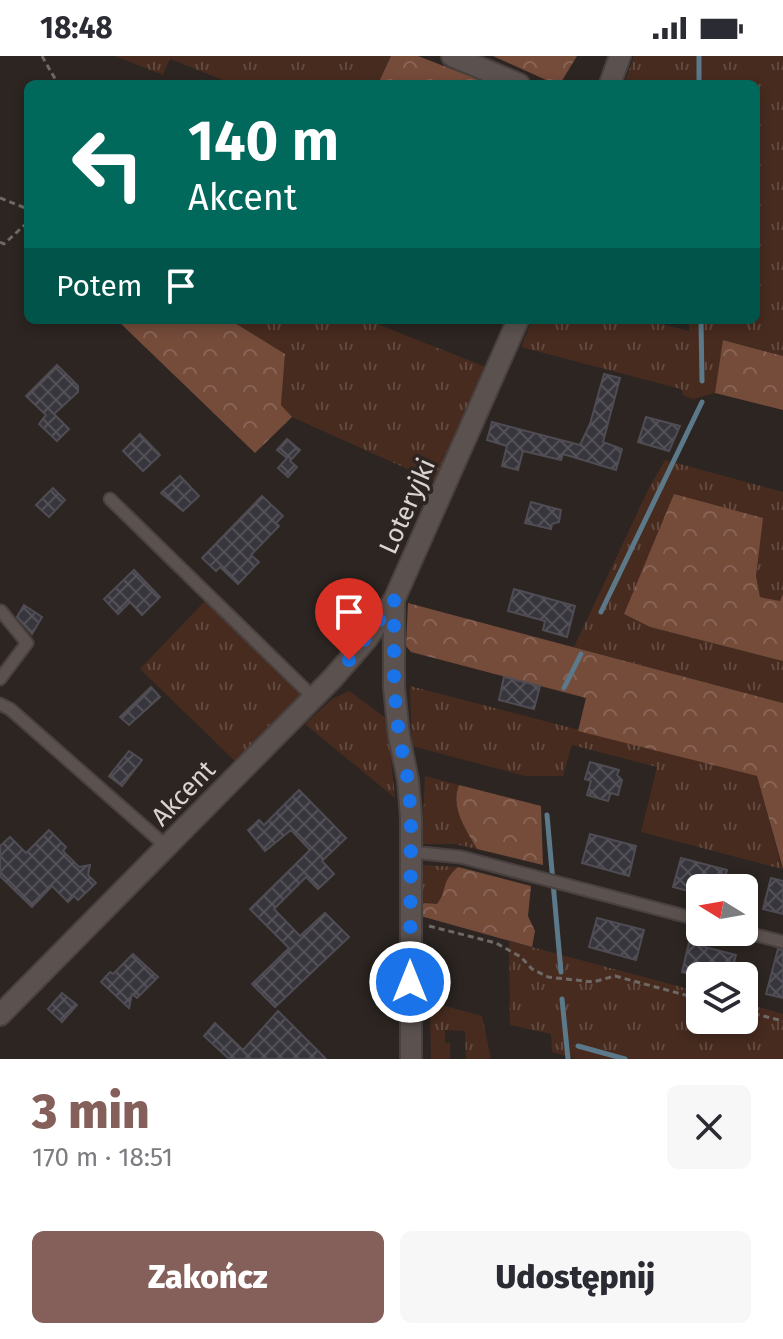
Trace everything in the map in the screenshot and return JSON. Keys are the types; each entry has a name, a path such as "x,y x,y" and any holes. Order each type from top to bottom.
{"street":[{"path":"452,56 509,80"},
{"path":"611,80 620,56"},
{"name":"Loteryjki","path":"411,1059 411,852 408,780 394,687 394,600 516,324"},
{"name":"Akcent","path":"1,1012 313,697 366,640 394,600"}],"lane":[{"path":"110,499 313,697"},
{"path":"0,679 27,643 1,611"},
{"path":"0,704 21,718 167,847"},
{"path":"411,852 461,857 686,916"},
{"path":"758,936 783,942"}],"path":[{"path":"42,56 56,80"},
{"path":"0,198 24,207"},
{"path":"1,244 24,225"},
{"path":"410,928 427,925 496,943 548,977 593,982 615,976 686,995"},
{"path":"758,1015 783,1021"}],"green space":[{"path":"115,56 391,56 380,80 223,80 170,59 163,75"},
{"path":"391,56 418,56 480,80 380,80"},
{"path":"493,56 577,56 562,80 546,80"},
{"path":"634,56 783,56 783,356 724,340 715,393 693,399 684,396 681,389 521,347 530,324 661,324 689,331 689,324 760,324 760,80 625,80"},
{"path":"121,324 236,324 285,354 281,405 292,417 255,453"},
{"path":"236,324 377,324 486,367 434,481 292,417 281,406 285,354"},
{"path":"723,340 783,356 783,410 715,393"},
{"path":"665,460 783,492 783,594 780,601 760,597 756,576 762,518 624,614 650,627 783,661 783,703 574,647"},
{"path":"674,494 763,518 756,576 760,597 780,601 783,594 783,661 650,627 624,614"},
{"path":"205,601 301,694 236,762 140,669"},
{"path":"408,603 783,703 783,869 757,776 578,731 586,698 411,652 406,646"},
{"path":"410,686 757,776 782,869 641,832 657,767 572,745 563,776 525,776 412,746"},
{"path":"349,691 387,719 395,798 305,724 332,699"},
{"path":"425,776 459,785 458,811 477,849 455,844 422,844"},
{"path":"459,785 541,806 543,865 477,849 458,811"},
{"path":"420,865 458,867 450,876 437,904 418,906"},
{"path":"458,867 531,886 528,916 535,931 532,947 417,915 418,906 437,904 446,882"},
{"path":"509,941 686,988 686,1034 758,1034 758,1007 783,1014 783,1059 576,1059 552,1052 551,1034 510,1025"},
{"path":"430,1002 482,1016 491,1059 466,1059 465,1031 445,1030 445,1043 450,1043 450,1059 431,1059"}],"building":[{"path":"57,365 78,386 78,392 54,414 69,429 57,441 39,424 46,415 26,396"},
{"path":"604,374 620,378 603,442 622,449 616,470 563,454 561,460 523,451 518,470 502,466 507,446 487,440 492,422 580,445 590,424"},
{"path":"646,417 680,426 669,451 638,442"},
{"path":"140,434 160,455 143,471 123,451"},
{"path":"287,439 300,450 290,461 297,467 288,477 278,468 287,458 277,450"},
{"path":"180,476 199,496 183,511 161,493"},
{"path":"53,488 65,500 49,517 36,505"},
{"path":"262,496 283,516 276,523 279,526 251,555 259,562 238,584 220,567 216,571 202,558"},
{"path":"531,502 561,510 559,522 552,524 551,529 525,523"},
{"path":"134,570 160,597 142,615 130,602 118,614 104,599"},
{"path":"514,589 575,606 567,637 543,630 545,621 508,611"},
{"path":"24,605 42,617 32,634 17,617"},
{"path":"504,677 540,686 534,709 499,700"},
{"path":"151,687 160,697 129,725 120,717"},
{"path":"129,751 142,760 122,786 109,776"},
{"path":"590,762 619,770 617,775 622,780 618,795 611,793 608,801 587,795 591,781 585,779"},
{"path":"299,790 346,838 322,861 334,874 318,889 306,877 274,909 300,936 325,913 349,937 275,1007 252,984 289,948 250,909 310,850 291,830 265,851 248,830 259,820 264,825"},
{"path":"49,830 66,847 63,851 79,867 90,865 88,875 96,883 78,900 74,896 68,902 52,886 32,907 0,876 0,846 10,837 26,853"},
{"path":"590,834 636,846 629,876 582,863"},
{"path":"681,858 727,870 726,874 686,874 686,890 673,887"},
{"path":"771,878 783,881 783,914 763,909"},
{"path":"597,918 644,930 636,960 589,947"},
{"path":"688,946 736,955 734,962 686,962 686,973 682,972"},
{"path":"778,949 783,950 783,998 766,994"},
{"path":"133,954 158,977 137,998 132,994 129,1008 101,982"},
{"path":"62,993 77,1005 62,1022 48,1009"},
{"path":"278,1011 326,1059 229,1059 204,1036 215,1023 243,1050"}],"waterway":[{"path":"699,56 699,80"},
{"path":"701,324 702,381"},
{"path":"601,612 702,402"},
{"path":"564,688 581,654"},
{"path":"547,815 561,972"},
{"path":"562,999 568,1059"},
{"path":"578,1046 625,1059"}],"route":[{"path":"349,660 394,600 394,687 411,817 410,982"}]}
